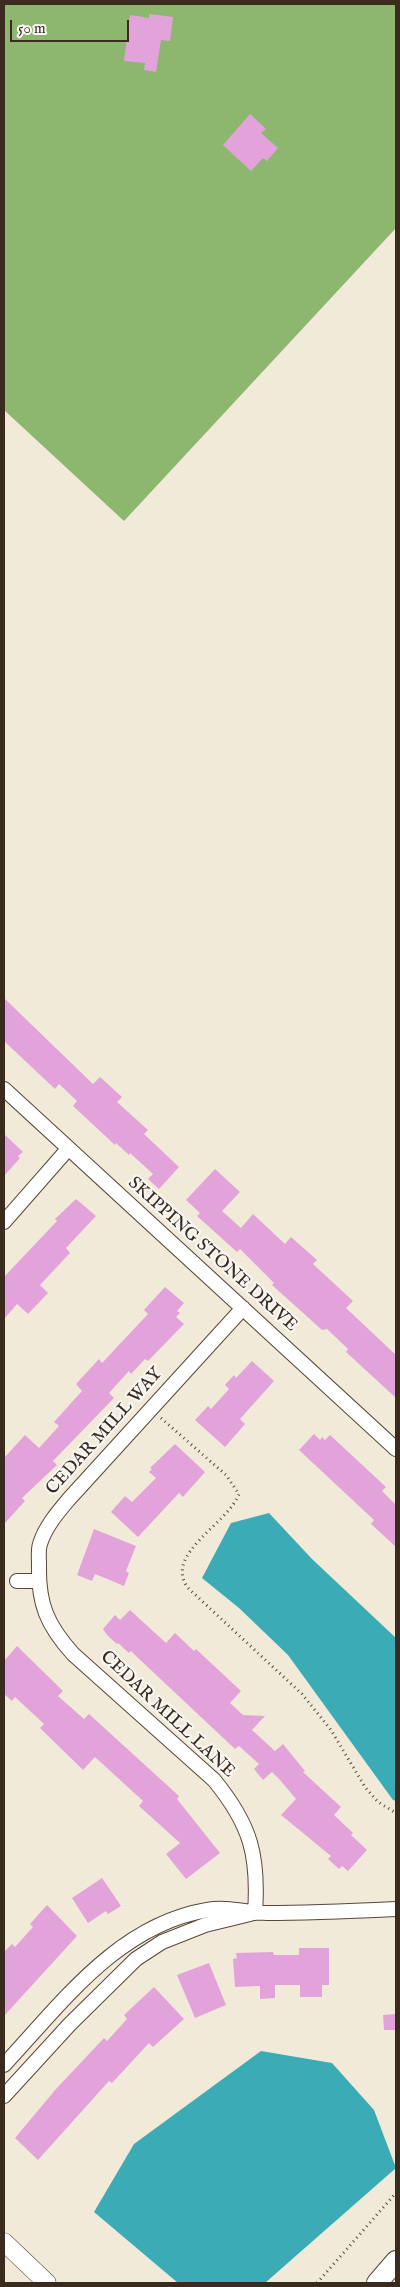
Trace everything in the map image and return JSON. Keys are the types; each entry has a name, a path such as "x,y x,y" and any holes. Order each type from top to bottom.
{"main road":[{"path":"377,2283 396,2261"}],"street":[{"name":"SKIPPING STONE DRIVE","path":"4,1089 396,1449"},
{"path":"4,1222 68,1149"},
{"name":"CEDAR MILL WAY","path":"38,1581 40,1545 52,1520 243,1308"},
{"path":"17,1581 38,1581"},
{"name":"CEDAR MILL LANE","path":"38,1581 45,1615 55,1633 74,1654 214,1780 230,1799 243,1821 252,1846 257,1881 255,1913"},
{"path":"19,2079 4,2065 102,1962 134,1938 163,1922 207,1910 229,1908 255,1913"},
{"path":"4,2096 70,2024 136,1959 162,1942 206,1925 255,1913 396,1909"},
{"path":"4,2242 46,2283"}],"path":[{"path":"151,1409 226,1476 239,1494 229,1511 184,1557 180,1572 182,1580 188,1588 302,1694 331,1730 365,1787 378,1802 396,1813"},
{"path":"317,2283 396,2193"}],"green space":[{"path":"4,4 396,4 396,228 124,521 4,410"}],"water":[{"path":"269,1513 312,1559 396,1638 396,1801 393,1800 288,1655 239,1608 202,1578 231,1523"},
{"path":"261,2051 332,2063 374,2110 396,2168 265,2283 178,2283 94,2212 134,2144"}],"building":[{"path":"149,14 173,17 170,41 161,40 156,72 144,70 145,63 124,61 130,15 149,18"},
{"path":"250,114 266,129 261,133 278,148 267,161 263,158 251,171 223,145"},
{"path":"4,998 93,1084 100,1077 122,1097 117,1102 148,1130 144,1134 179,1167 159,1189 148,1179 153,1174 130,1153 129,1155 116,1143 115,1145 73,1106 77,1101 59,1084 55,1089 4,1041"},
{"path":"4,1134 23,1152 4,1176"},
{"path":"215,1169 240,1192 222,1211 241,1228 253,1214 285,1244 291,1237 317,1260 313,1264 353,1301 346,1308 396,1355 396,1398 346,1352 348,1349 327,1329 322,1330 272,1285 274,1283 240,1249 237,1252 197,1216 200,1213 186,1200"},
{"path":"76,1199 96,1216 66,1248 70,1253 40,1285 48,1293 28,1314 17,1304 4,1319 4,1277 57,1221 55,1219"},
{"path":"165,1287 184,1303 177,1311 180,1313 176,1317 184,1324 148,1361 145,1359 131,1374 129,1371 109,1393 114,1398 53,1461 57,1465 22,1498 25,1501 4,1524 4,1458 25,1435 39,1448 59,1426 54,1422 82,1391 76,1384 99,1359 102,1363 148,1314 144,1310"},
{"path":"252,1361 274,1381 240,1419 245,1424 225,1447 195,1420 208,1406 211,1409 229,1389 225,1385 234,1375 236,1378"},
{"path":"314,1434 320,1440 322,1437 325,1440 330,1435 386,1487 382,1491 396,1505 396,1547 371,1524 374,1520 299,1450"},
{"path":"175,1444 205,1472 183,1497 179,1493 138,1537 111,1512 125,1496 132,1502 156,1478 149,1472 152,1469 150,1468"},
{"path":"94,1529 136,1546 126,1571 129,1573 124,1586 95,1574 92,1581 77,1575"},
{"path":"130,1610 166,1643 175,1633 194,1651 196,1649 241,1691 230,1703 243,1715 265,1716 252,1730 275,1751 283,1744 305,1771 303,1772 341,1807 334,1815 367,1850 348,1871 342,1866 339,1869 328,1859 331,1856 281,1815 296,1799 272,1772 263,1780 254,1769 259,1764 239,1746 235,1749 131,1651 129,1653 107,1635 103,1629 115,1615 120,1620"},
{"path":"17,1646 63,1691 58,1696 84,1719 89,1714 179,1796 177,1799 220,1853 186,1879 166,1854 180,1843 139,1806 143,1801 95,1757 83,1770 40,1728 44,1724 15,1697 12,1701 4,1694 4,1661"},
{"path":"102,1878 121,1906 108,1914 106,1911 88,1923 72,1898"},
{"path":"47,1905 77,1936 4,2016 4,1952 12,1944 15,1947 33,1927 30,1924"},
{"path":"299,1948 329,1948 329,1985 322,1985 322,1997 300,1997 300,1985 275,1985 275,1998 260,1999 260,1986 235,1987 233,1959 237,1958 236,1953 273,1952 274,1955 299,1955"},
{"path":"209,1963 226,2005 195,2018 177,1975"},
{"path":"154,1987 184,2019 153,2047 149,2043 112,2083 109,2081 38,2160 15,2138 56,2089 104,2038 107,2041 127,2019 124,2015"},
{"path":"396,2014 396,2030 384,2030 383,2015"}]}
